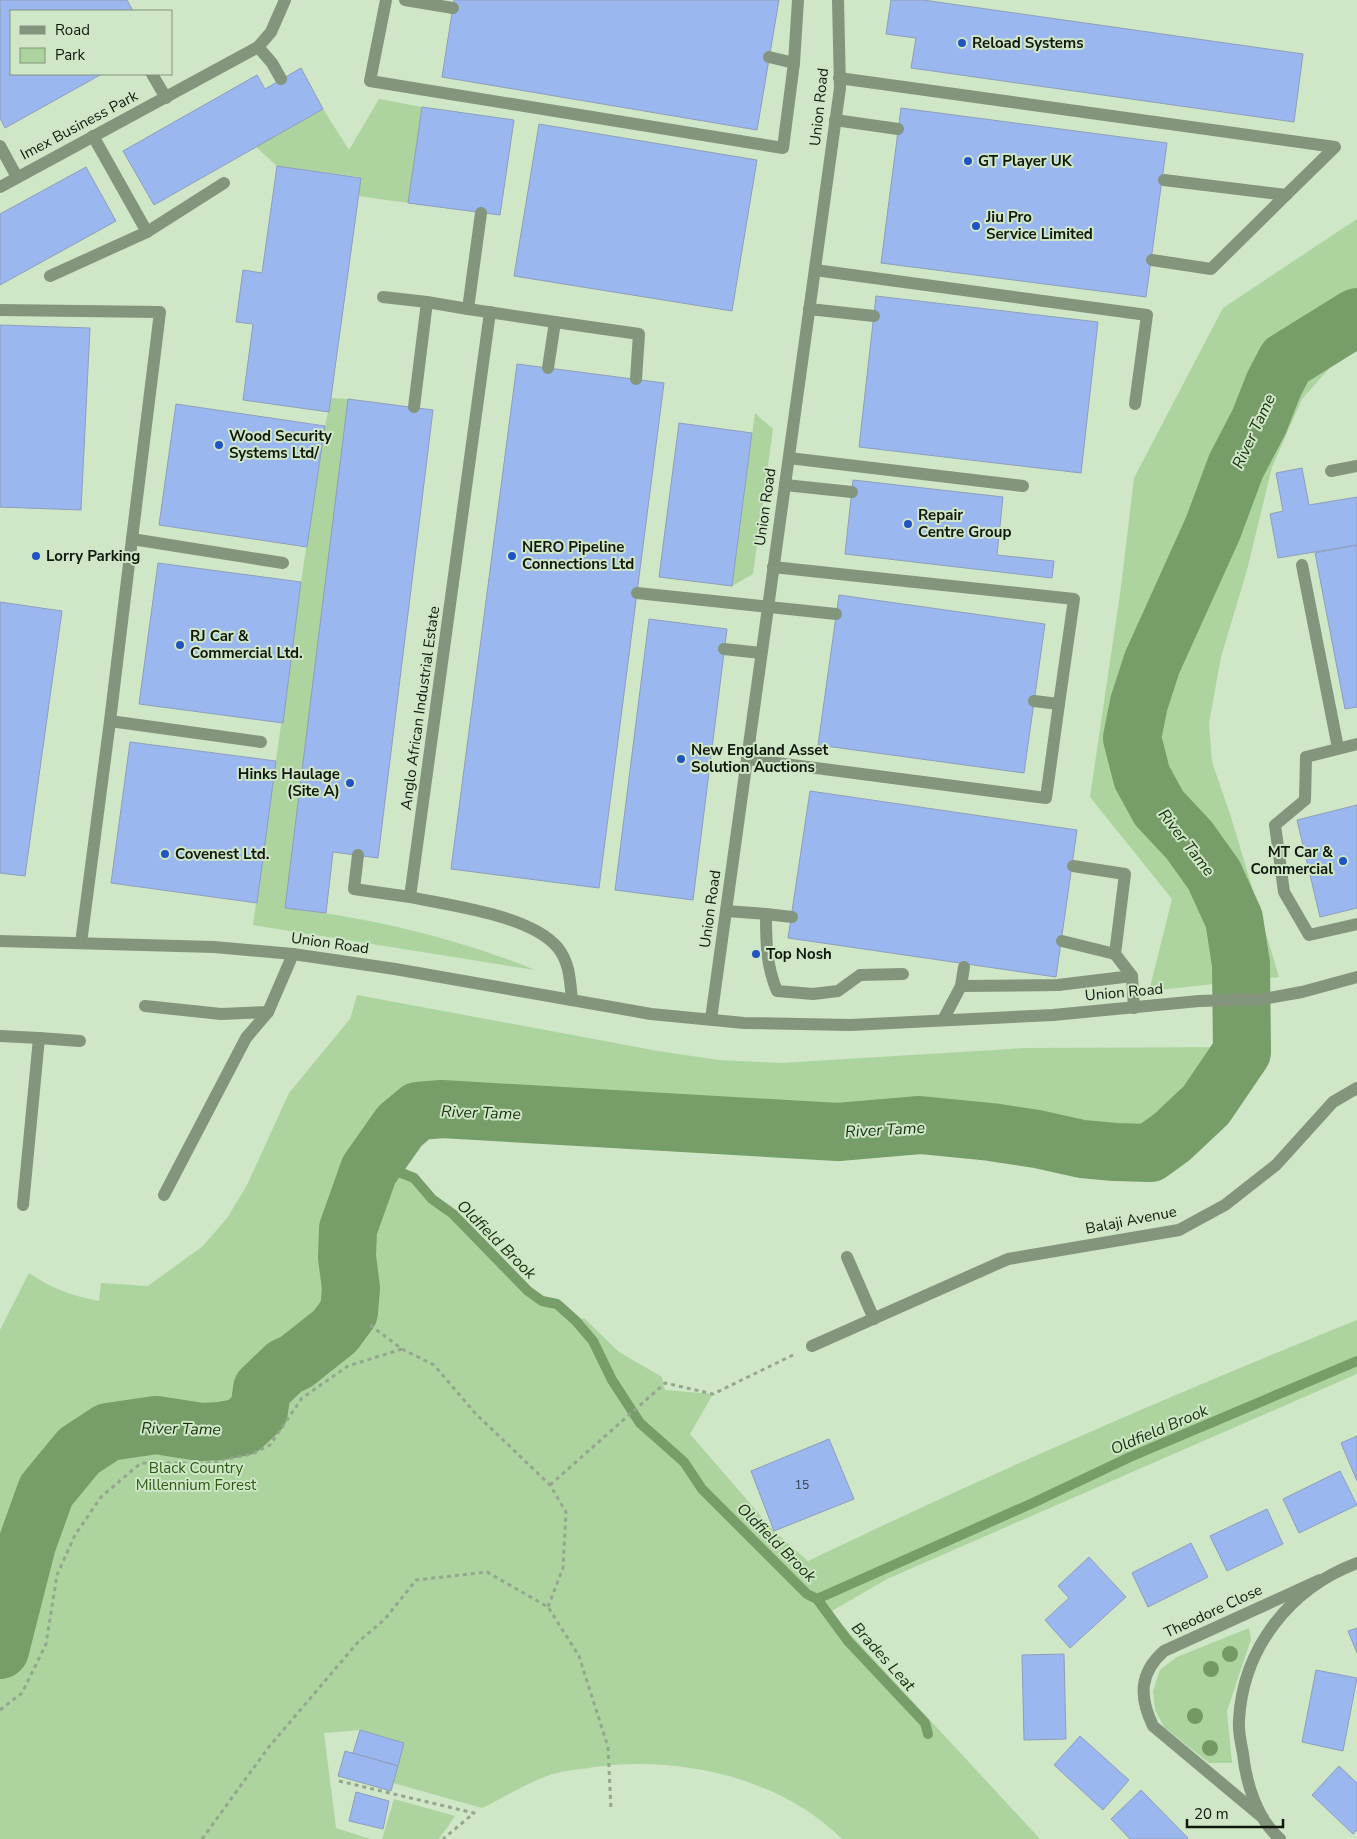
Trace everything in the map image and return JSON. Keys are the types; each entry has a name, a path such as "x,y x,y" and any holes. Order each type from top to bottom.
{"street":[{"name":"Imex Business Park","path":"0,187 258,47 271,32 285,0"},
{"path":"386,0 370,81 783,148 794,63 798,0"},
{"path":"405,0 453,8"},
{"name":"Union Road","path":"711,1019 835,120 839,78 838,0"},
{"path":"258,47 272,63 281,79"},
{"path":"769,57 794,63"},
{"path":"153,75 166,98"},
{"path":"839,78 1335,147 1211,269 1152,260"},
{"path":"835,120 898,129"},
{"path":"93,136 147,232"},
{"path":"0,146 17,177"},
{"path":"1164,180 1286,195"},
{"path":"50,276 147,232 224,184"},
{"path":"468,309 481,213"},
{"path":"814,270 1147,315 1135,404"},
{"path":"383,297 639,334 636,379"},
{"path":"414,407 427,302"},
{"path":"809,309 874,316"},
{"path":"0,310 160,312 82,944"},
{"name":"Anglo African Industrial Estate","path":"410,897 490,312"},
{"path":"548,368 555,322"},
{"path":"788,458 1023,486"},
{"path":"1331,471 1357,466"},
{"path":"784,485 852,492"},
{"path":"132,540 283,563"},
{"path":"1302,564 1338,748"},
{"path":"747,759 1046,798 1060,704 1074,599 773,566"},
{"path":"637,593 836,614"},
{"path":"724,649 761,653"},
{"path":"1034,701 1060,704"},
{"path":"110,720 261,742"},
{"path":"1357,744 1306,757 1305,800 1275,825 1284,892 1309,935 1357,924"},
{"path":"358,856 354,889 410,897 480,912 505,918 538,932 558,949 570,972 572,1000"},
{"path":"1073,866 1125,874 1115,954"},
{"path":"726,911 792,916"},
{"path":"766,914 766,948 770,975 777,991 813,994 838,991 860,975 903,974"},
{"name":"Union Road","path":"0,941 214,947 293,954 651,1014 744,1023 851,1026 1262,998 1302,992 1357,977"},
{"path":"1062,941 1115,954 1132,976 1134,1008"},
{"path":"164,1195 246,1038 268,1012 293,954"},
{"path":"943,1020 961,986 964,966"},
{"path":"961,986 1058,985 1132,976"},
{"path":"145,1006 221,1014 268,1012"},
{"path":"0,1036 80,1040"},
{"path":"23,1204 40,1038"},
{"name":"Balaji Avenue","path":"812,1346 1008,1259 1179,1230 1225,1205 1276,1165 1333,1102 1357,1088"},
{"path":"847,1257 874,1319"},
{"name":"Theodore Close","path":"1280,1839 1263,1818 1153,1726 1146,1711 1144,1678 1152,1662 1164,1651 1357,1563"},
{"name":"Theodore Close","path":"1263,1818 1245,1775 1239,1721 1247,1674 1270,1628 1289,1605 1320,1580"}],"path":[{"path":"370,1325 402,1348 434,1365 475,1413 550,1485 566,1512 562,1568 548,1607"},
{"path":"550,1485 665,1383 712,1394 812,1346"},
{"path":"0,1710 22,1693 46,1644 57,1575 75,1535 101,1497 141,1464 208,1463 252,1454 270,1445 302,1398 348,1366 402,1348"},
{"path":"202,1839 268,1748 358,1642 385,1618 416,1580 487,1572 548,1607 579,1656 608,1747 612,1810"},
{"path":"338,1782 474,1812 443,1839"}],"green space":[{"path":"379,99 422,107 408,203 359,196 360,177 277,166 256,147 323,109 349,150"},
{"path":"1357,219 1357,341 1334,363 1302,399 1272,467 1247,570 1221,657 1209,723 1212,762 1231,817 1279,977 1149,991 1172,899 1090,797 1121,587 1134,478 1223,308"},
{"path":"331,398 348,399 290,908 354,918 415,931 505,958 535,970 253,925 301,582"},
{"path":"755,413 773,429 753,574 732,586"},
{"name":"Black Country Millennium Forest","path":"357,995 658,1051 719,1060 781,1063 1025,1048 1247,1047 1206,1105 1172,1137 1150,1153 1082,1149 1037,1139 920,1125 838,1132 442,1109 418,1111 400,1126 369,1170 394,1170 414,1178 432,1199 453,1214 528,1291 542,1301 557,1304 576,1321 584,1318 619,1352 662,1377 665,1390 713,1394 690,1434 774,1531 808,1561 944,1497 1081,1436 1357,1320 1357,1374 887,1579 830,1612 1040,1839 842,1839 816,1817 788,1799 756,1785 724,1775 690,1768 655,1764 621,1764 557,1773 531,1783 482,1808 393,1783 404,1743 360,1730 324,1733 336,1828 370,1839 0,1839 0,1330 29,1273 62,1291 99,1301 101,1283 148,1286 203,1246 227,1218 247,1185 289,1093 350,1019"},
{"path":"1249,1628 1251,1639 1227,1711 1232,1763 1209,1763 1164,1727 1155,1710 1153,1691 1160,1670 1177,1657"},
{"path":"394,1799 455,1816 439,1839 382,1839"}],"building":[{"path":"0,0 127,0 132,10 10,10 10,75 100,75 5,128 0,118"},
{"path":"454,0 779,0 757,130 442,77"},
{"path":"891,0 923,0 1303,54 1294,122 911,68 916,38 886,34"},
{"path":"301,68 323,109 154,205 123,151 257,75 265,89"},
{"path":"422,107 514,120 500,215 408,203"},
{"path":"901,108 1167,143 1146,297 881,263"},
{"path":"539,124 757,160 732,311 514,276"},
{"path":"277,166 361,178 329,412 243,400 253,324 236,322 243,270 262,273"},
{"path":"86,167 116,221 0,285 0,214"},
{"path":"876,296 1098,322 1081,473 859,447"},
{"path":"0,325 90,328 81,510 0,507"},
{"path":"517,364 664,383 599,888 451,869"},
{"path":"348,399 433,410 378,858 333,852 326,913 285,908"},
{"path":"176,404 325,426 307,547 159,525"},
{"path":"679,423 752,433 732,586 659,577"},
{"path":"1302,468 1309,505 1357,497 1357,545 1278,558 1270,514 1283,511 1276,473"},
{"path":"853,480 1003,497 997,555 1054,561 1052,578 845,554"},
{"path":"1357,545 1357,707 1345,709 1315,553"},
{"path":"158,563 301,582 283,723 139,704"},
{"path":"839,595 1045,624 1024,773 818,745"},
{"path":"0,602 62,611 25,876 0,873"},
{"path":"649,619 727,629 693,900 615,890"},
{"path":"130,742 276,761 257,903 111,883"},
{"path":"810,791 1077,830 1056,977 788,938"},
{"path":"1357,805 1357,908 1320,917 1297,820"},
{"path":"1357,1436 1357,1481 1341,1443"},
{"path":"829,1439 854,1499 774,1531 751,1471"},
{"path":"1340,1471 1357,1505 1299,1533 1283,1499"},
{"path":"1267,1509 1283,1544 1227,1571 1210,1536"},
{"path":"1191,1543 1208,1577 1148,1607 1132,1573"},
{"path":"1089,1557 1126,1597 1070,1648 1045,1620 1069,1598 1058,1586"},
{"path":"1357,1628 1357,1653 1348,1631"},
{"path":"1064,1654 1066,1739 1024,1740 1022,1655"},
{"path":"1316,1670 1357,1678 1343,1751 1302,1742"},
{"path":"360,1730 404,1743 398,1766 353,1753"},
{"path":"1080,1736 1129,1780 1103,1810 1054,1765"},
{"path":"345,1751 398,1766 391,1791 338,1776"},
{"path":"1339,1766 1357,1783 1357,1830 1353,1834 1312,1795"},
{"path":"1141,1790 1187,1839 1130,1839 1111,1819"},
{"path":"356,1792 389,1801 383,1829 349,1821"}],"waterway":[{"name":"River Tame","path":"0,1650 27,1544 46,1491 79,1451 108,1432 156,1425 201,1432 242,1427 259,1411 262,1389 285,1367 296,1362 335,1331 349,1312 351,1288 347,1257 348,1229 369,1170 400,1126 418,1111 442,1109 838,1132 920,1125 991,1132 1037,1139 1082,1149 1150,1153 1172,1137 1206,1105 1242,1052 1241,964 1234,919 1214,875 1189,840 1159,808 1142,777 1132,738 1139,703 1152,663 1213,528 1236,466 1259,422 1274,384 1286,361 1357,317"},
{"name":"Oldfield Brook","path":"369,1170 394,1170 414,1178 432,1199 453,1214 528,1291 542,1301 557,1304 576,1321 593,1341 612,1380 640,1423 684,1462 702,1489 807,1594 817,1599 1035,1502 1130,1457 1357,1361"},
{"name":"Brades Leat","path":"817,1599 848,1641 925,1723 928,1734"}],"place":[{"name":"Reload Systems","path":"962,43"},
{"name":"GT Player UK","path":"968,161"},
{"name":"Jiu Pro Service Limited","path":"976,226"},
{"name":"Wood Security Systems Ltd/","path":"219,445"},
{"name":"Repair Centre Group","path":"908,524"},
{"name":"Lorry Parking","path":"36,556"},
{"name":"NERO Pipeline Connections Ltd","path":"512,556"},
{"name":"RJ Car & Commercial Ltd.","path":"180,645"},
{"name":"New England Asset Solution Auctions","path":"681,759"},
{"name":"Hinks Haulage (Site A)","path":"350,783"},
{"name":"Covenest Ltd.","path":"165,854"},
{"name":"MT Car & Commercial","path":"1343,861"},
{"name":"Top Nosh","path":"756,954"}]}
